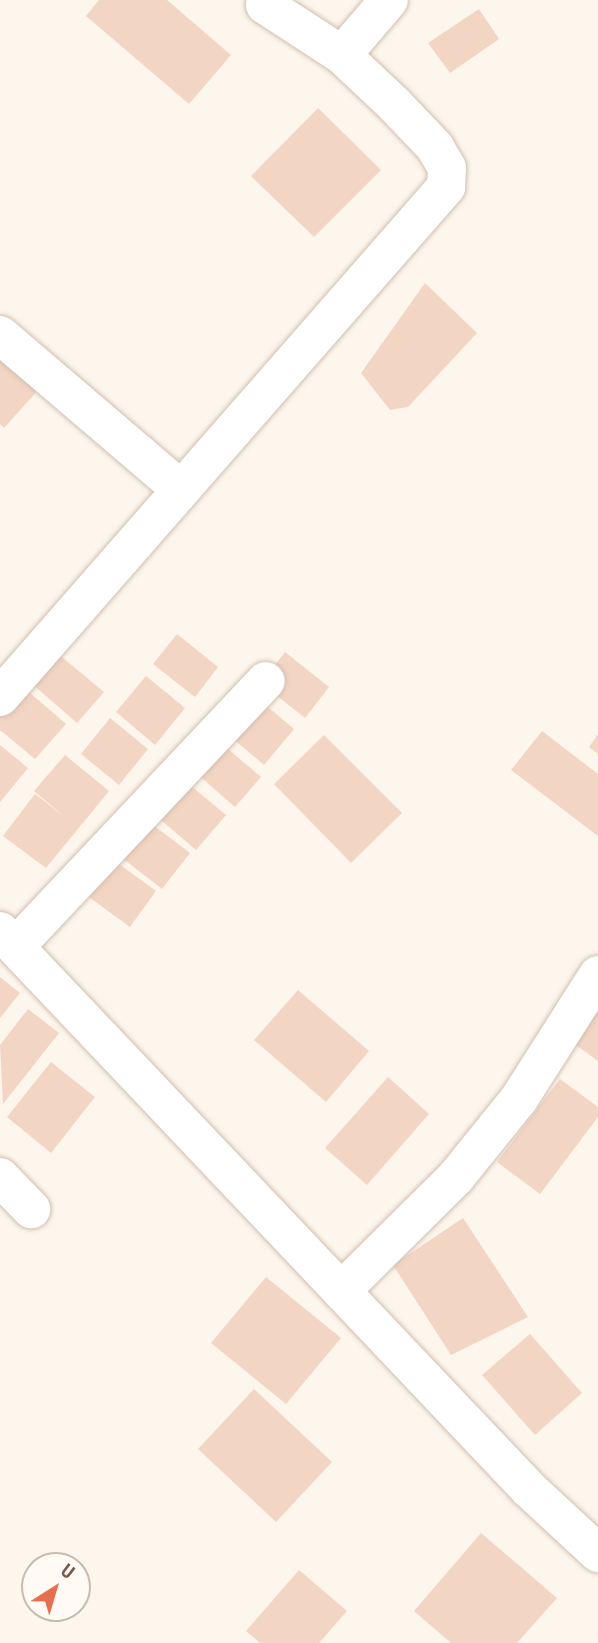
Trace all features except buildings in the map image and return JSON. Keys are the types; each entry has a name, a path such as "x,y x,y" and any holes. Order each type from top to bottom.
{"street":[{"path":"342,55 389,0"},
{"path":"0,697 178,487 446,187 447,169 435,147 342,55 265,5"},
{"path":"0,335 178,487"},
{"path":"266,681 8,938 341,1291 598,1553"},
{"path":"341,1291 456,1177 511,1109 598,975"},
{"path":"0,1177 31,1209"}]}
